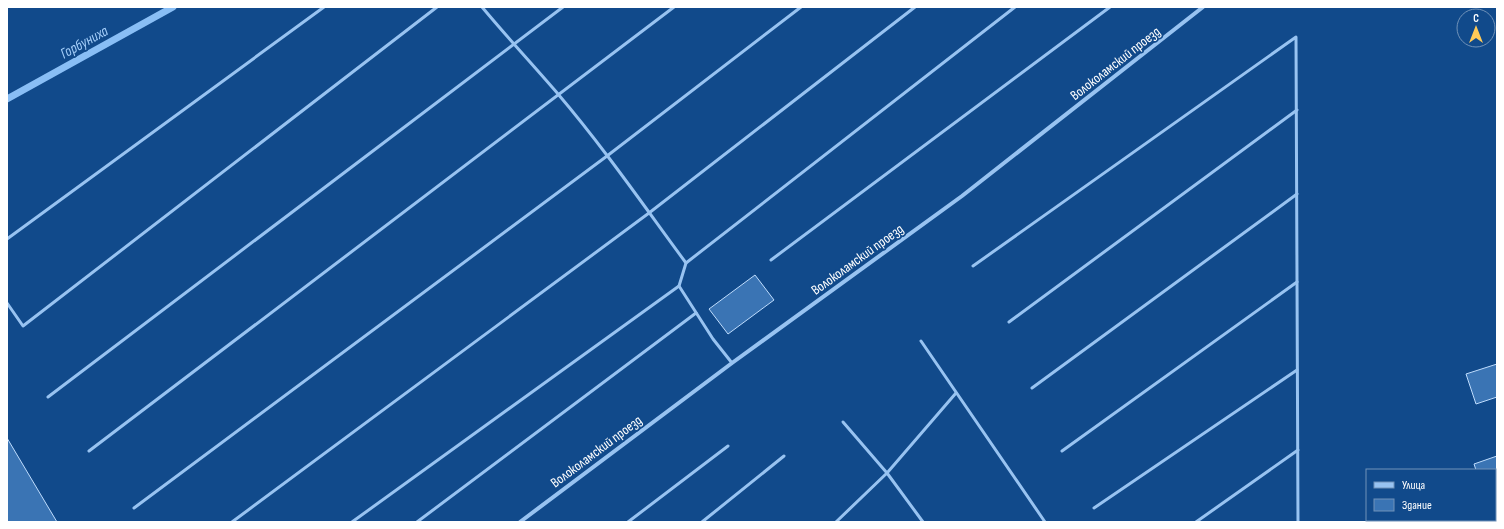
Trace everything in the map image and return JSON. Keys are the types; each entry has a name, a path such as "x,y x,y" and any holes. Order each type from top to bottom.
{"street":[{"name":"Волоколамский проезд","path":"520,522 732,363 962,196 1203,7"}],"lane":[{"path":"7,239 324,7"},
{"path":"7,303 22,326 437,7"},
{"path":"482,7 558,94 607,156 686,263"},
{"path":"48,397 563,7"},
{"path":"89,451 674,7"},
{"path":"134,508 607,156 801,7"},
{"path":"232,522 649,213 915,7"},
{"path":"352,522 679,286 686,263 1016,7"},
{"path":"771,260 1110,7"},
{"path":"973,266 1296,37 1298,522"},
{"path":"1009,322 1297,110"},
{"path":"1032,388 1297,194"},
{"path":"1062,452 1297,282"},
{"path":"679,286 713,339 732,363"},
{"path":"417,522 696,313"},
{"path":"921,341 1045,522"},
{"path":"1094,508 1297,370"},
{"path":"836,522 887,473 956,393"},
{"path":"843,422 887,473 923,522"},
{"path":"628,522 728,446"},
{"path":"1196,522 1298,450"},
{"path":"702,522 784,456"}],"building":[{"path":"755,275 774,300 728,334 709,309"},
{"path":"1497,364 1497,397 1476,404 1466,374"},
{"path":"7,438 57,522 7,522"},
{"path":"1497,456 1497,490 1496,469 1476,469 1474,464"}],"waterway":[{"name":"Горбуниха","path":"7,99 173,7"}]}
